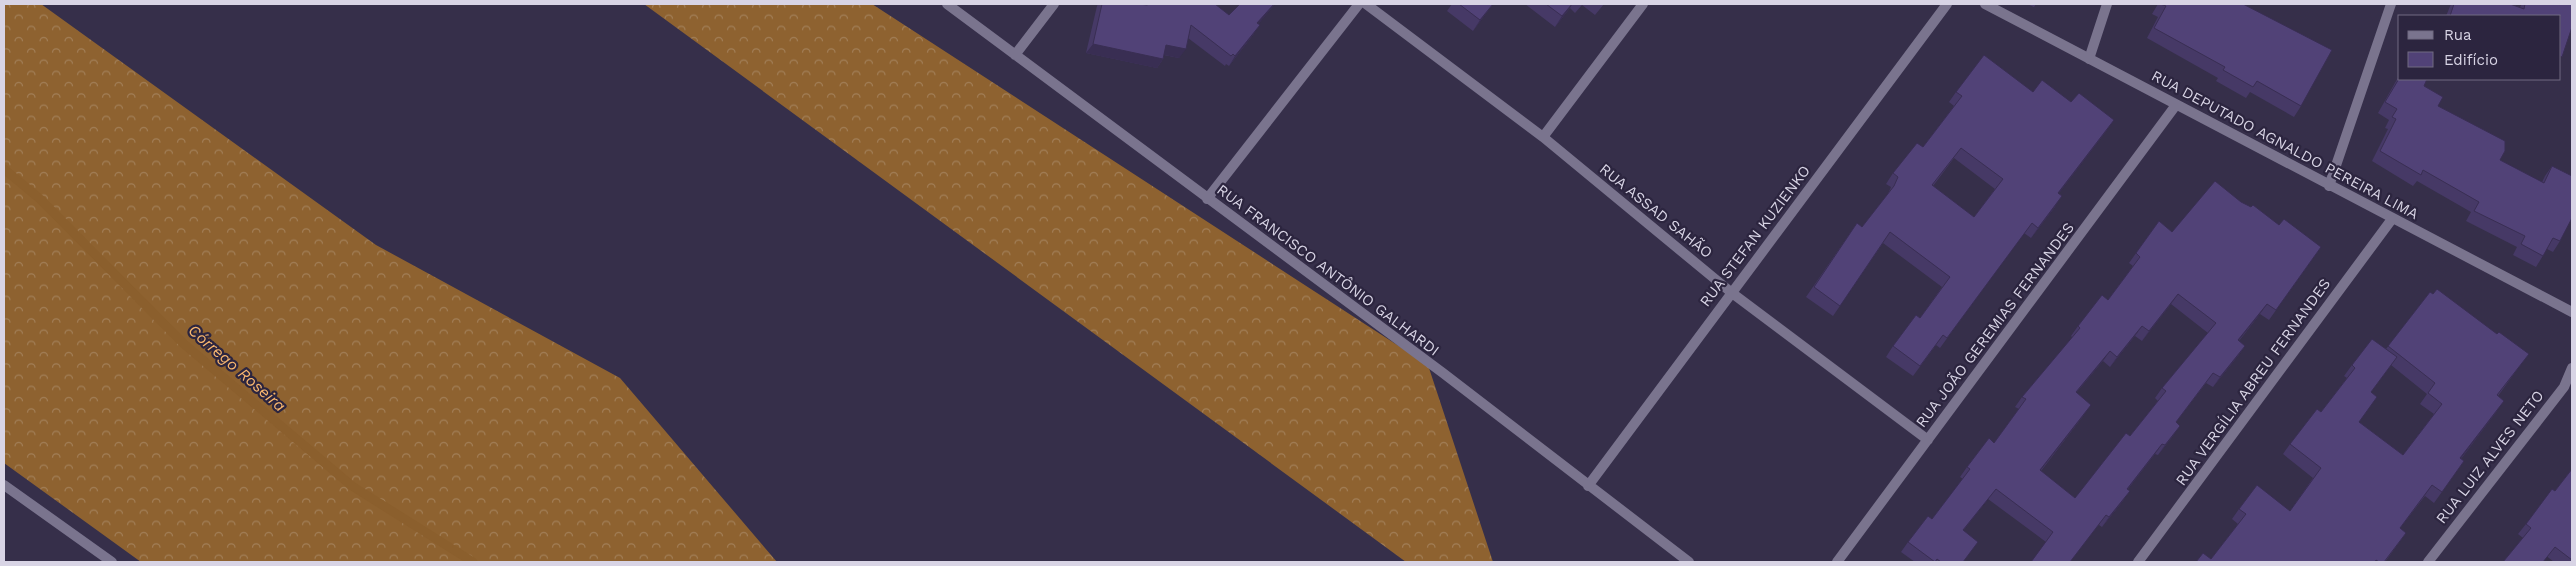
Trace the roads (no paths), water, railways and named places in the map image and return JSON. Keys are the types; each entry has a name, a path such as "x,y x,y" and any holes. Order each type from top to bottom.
{"street":[{"name":"RUA FRANCISCO ANTÔNIO GALHARDI","path":"947,4 1443,373 1689,562"},
{"path":"1015,55 1054,4"},
{"path":"1207,199 1359,4"},
{"name":"RUA ASSAD SAHÃO","path":"1366,4 1543,137 1732,292 1928,440"},
{"path":"1543,137 1643,4"},
{"name":"RUA STEFAN KUZIENKO","path":"1588,486 1947,4"},
{"name":"RUA DEPUTADO AGNALDO PEREIRA LIMA","path":"1985,4 2572,312"},
{"path":"2089,58 2107,4"},
{"path":"2329,186 2391,4"},
{"name":"RUA JOÃO GEREMIAS FERNANDES","path":"1838,562 2176,105"},
{"name":"RUA VERGÍLIA ABREU FERNANDES","path":"2138,562 2392,219"},
{"name":"RUA LUIZ ALVES NETO","path":"2428,562 2564,388 2572,368"},
{"path":"4,485 112,562"}],"waterway":[{"name":"Córrego Roseira","path":"4,169 40,199 184,344 352,486 473,562"}]}
